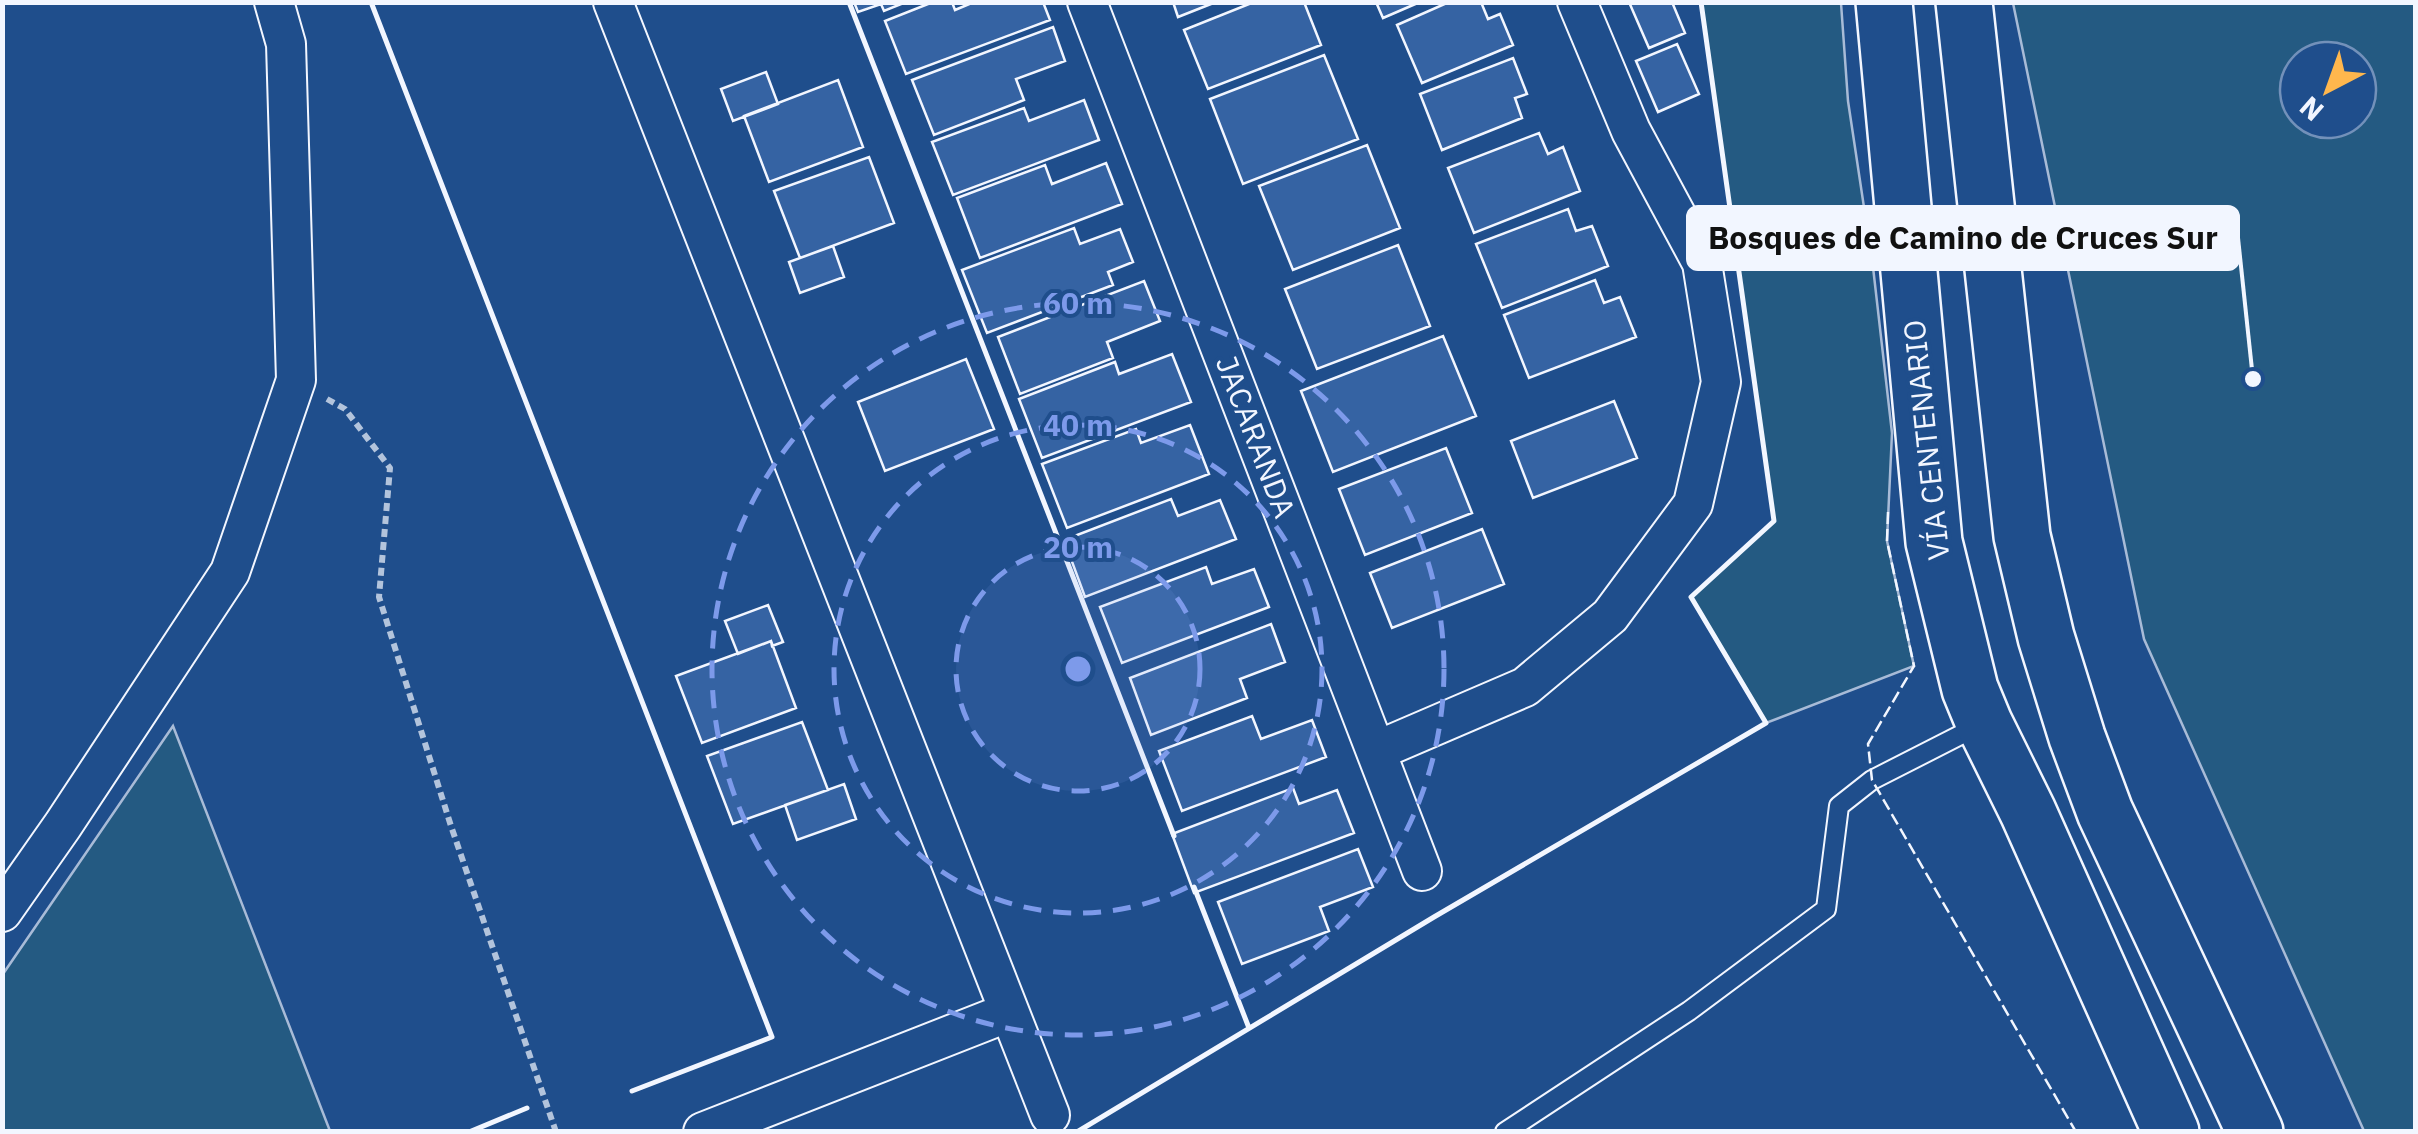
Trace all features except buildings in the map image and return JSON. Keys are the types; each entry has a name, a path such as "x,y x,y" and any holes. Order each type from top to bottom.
{"highway":[{"name":"VÍA CENTENARIO","path":"1884,2 1934,542 1970,689 2170,1132"},
{"path":"1964,2 2022,536 2046,637 2105,812 2255,1132"}],"street":[{"path":"2,912 230,572 296,380 286,44 274,2"},
{"path":"613,2 1050,1115"},
{"name":"JACARANDA","path":"1086,2 1422,871"},
{"path":"1376,750 1525,687 1610,616 1693,504 1721,382 1702,263 1631,130 1577,2"},
{"path":"703,1132 1009,1012"}],"lane":[{"path":"1506,1132 1688,1011 1826,909 1840,806 1872,780 1984,724"}],"path":[{"path":"296,380 345,409 390,468 379,596 450,826 556,1132"}],"shaded area":[{"path":"1701,3 1841,3 1848,101 1892,433 1887,541 1914,666 1766,723 1691,597 1774,521"},
{"path":"2013,3 2415,3 2415,1131 2364,1131 2144,639"},
{"path":"173,726 330,1131 3,1131 3,974"}],"fence":[{"path":"1888,512 1887,541 1914,666 1868,744 1872,780 2076,1132"}],"wall":[{"path":"371,2 772,1037 632,1091"},
{"path":"849,2 1174,836"},
{"path":"1077,1132 1766,723 1691,597 1774,521 1701,2"},
{"path":"1194,887 1249,1028"},
{"path":"469,1132 527,1108"}],"place":[{"name":"Bosques de Camino de Cruces Sur","path":"2253,379"}]}
